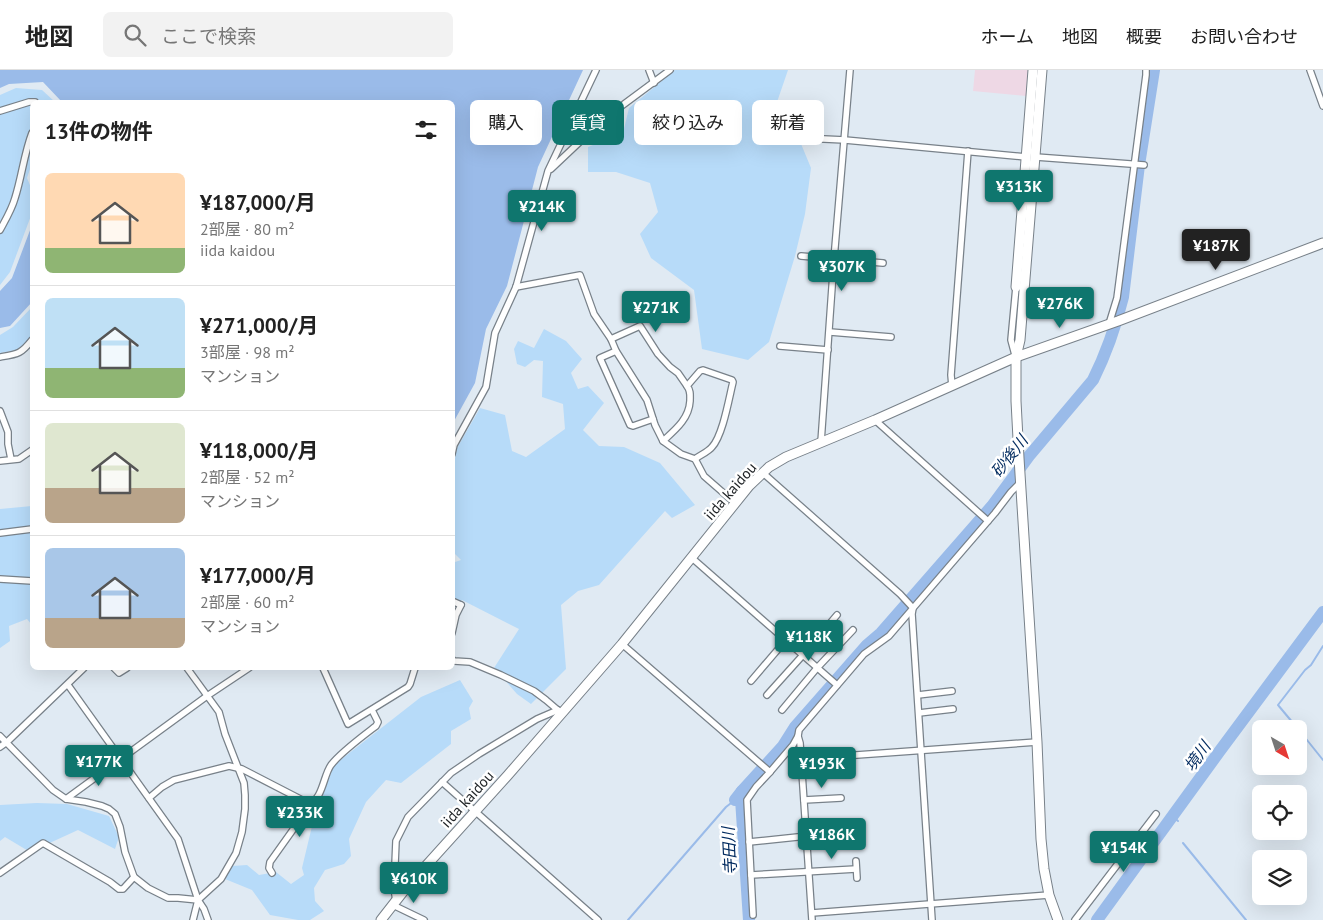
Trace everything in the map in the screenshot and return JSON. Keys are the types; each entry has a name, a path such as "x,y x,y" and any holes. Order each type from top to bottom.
{"main road":[{"path":"1016,287 1033,70"},
{"path":"1042,70 1020,340 1016,357 1016,402 1037,742 1041,839 1049,895 1058,920"},
{"name":"iida kaidou","path":"381,920 406,888 622,644 735,504 762,473 776,462 1016,357 1113,323 1323,243"}],"street":[{"path":"455,443 486,387 495,333 516,287 548,171 596,70"},
{"path":"649,70 654,82"},
{"path":"548,171 604,119 670,70"},
{"path":"821,442 850,70"},
{"path":"1113,323 1146,70"},
{"path":"1310,70 1323,106"},
{"path":"0,112 30,102"},
{"path":"824,139 1026,157"},
{"path":"0,230 15,199 30,140"},
{"path":"952,386 951,375 968,151"},
{"path":"1036,157 1143,165"},
{"path":"801,256 883,263"},
{"path":"516,287 580,275 594,314 647,400 655,425 663,441 681,454 695,459 704,476 735,504"},
{"path":"1016,287 1011,344 1016,357"},
{"path":"611,339 640,326 658,354 678,373 690,390 689,409 684,420 663,441"},
{"path":"830,332 890,337"},
{"path":"0,357 25,350 30,343"},
{"path":"780,346 828,350"},
{"path":"616,351 600,358 630,425 634,426 653,419"},
{"path":"687,386 703,370 733,382 718,436 712,447 695,459"},
{"path":"0,411 8,432 10,459"},
{"path":"875,420 986,520"},
{"path":"0,461 19,459 30,451"},
{"path":"762,473 900,594 912,607 932,920"},
{"path":"753,915 747,800 768,771 792,745 798,736 799,730 837,685 864,654 889,636 1020,479"},
{"path":"0,533 30,529"},
{"path":"692,558 837,685"},
{"path":"0,579 30,581"},
{"path":"455,602 461,605"},
{"path":"455,610 461,605"},
{"path":"455,620 461,605"},
{"path":"767,695 837,615"},
{"path":"782,710 817,668 853,630"},
{"path":"751,681 786,640"},
{"path":"622,644 768,771"},
{"path":"455,661 470,662 534,691 560,712"},
{"path":"0,747 82,670"},
{"path":"188,670 219,712 244,783 245,802 242,832 236,853 221,879 198,900 193,920"},
{"path":"66,799 246,670"},
{"path":"324,670 348,724 408,687 415,670"},
{"path":"68,684 178,840 198,900 208,920"},
{"path":"918,695 952,692"},
{"path":"919,713 953,709"},
{"path":"308,804 312,803 321,790 331,766 376,726 378,722 372,710"},
{"path":"424,920 397,908 394,903 396,841 408,817 452,773 479,754 537,719 560,712"},
{"path":"0,736 53,790 66,799 102,806 115,814 134,877 148,888 168,898 198,900"},
{"path":"798,736 812,920"},
{"path":"801,759 1037,742"},
{"path":"149,798 174,780 229,766 237,767 308,804"},
{"path":"442,782 598,920"},
{"path":"804,800 841,798"},
{"path":"272,873 269,868 270,862 307,810 308,804"},
{"path":"1075,920 1156,814"},
{"path":"749,842 852,834"},
{"path":"0,873 43,843 110,882 119,890 123,889 134,877"},
{"path":"856,861 857,878"},
{"path":"751,875 856,869"},
{"path":"812,913 1049,895"}],"shaded area":[{"path":"0,70 583,70 569,100 552,100 552,137 538,167 507,286 486,329 475,383 455,419 455,100 60,100 43,82 9,84 0,88"},
{"path":"675,70 788,70 778,100 752,100 752,145 802,145 811,168 805,214 795,256 769,342 748,360 702,349 694,290 651,258 640,234 658,212 650,183 616,172 588,172 588,147 593,145 624,145 624,129 629,108 634,104 634,145 742,145 742,100 639,100"},
{"path":"975,70 1028,70 1026,96 973,91"},
{"path":"16,88 42,90 53,100 30,100 30,169 27,178 30,185 30,218 10,272 0,285 0,95"},
{"path":"30,230 30,304 10,326 0,328 0,291 12,278"},
{"path":"30,309 30,339 17,350 0,353 0,335 13,327"},
{"path":"544,329 566,341 582,359 571,373 578,389 588,386 604,403 583,430 599,446 624,447 660,463 695,505 672,518 665,511 599,585 578,591 561,605 566,669 531,704 517,694 494,668 519,629 462,600 455,606 455,562 461,560 455,554 455,458 457,448 480,408 505,415 512,451 526,457 565,429 563,404 542,397 543,361 534,360 525,367 517,364 514,349 518,341 534,348"},
{"path":"30,506 30,623 27,619 9,626 10,641 0,648 0,509"},
{"path":"460,680 473,701 469,708 471,719 451,731 451,744 401,783 386,780 366,802 349,839 351,856 344,864 325,870 314,888 315,901 324,911 310,920 270,915 252,890 225,879 232,866 247,865 259,875 276,872 291,884 304,875 302,868 313,822 334,765 421,697"},
{"path":"67,804 109,816 119,837 115,849 78,830 30,852 5,837 0,841 0,805"}],"waterway":[{"name":"砂後川","path":"742,791 783,746 795,727 867,645 881,633 992,506 1029,456 1093,380 1110,339 1123,297 1139,165 1154,70"},
{"name":"境川","path":"1097,920 1323,612"},
{"path":"1290,720 1278,705 1311,665 1323,646"},
{"path":"1308,741 1323,760"},
{"name":"寺田川","path":"735,800 742,791 749,920"},
{"path":"628,920 726,807 735,800"},
{"name":"境川","path":"1172,816 1178,821"},
{"path":"1183,843 1246,920"}]}
